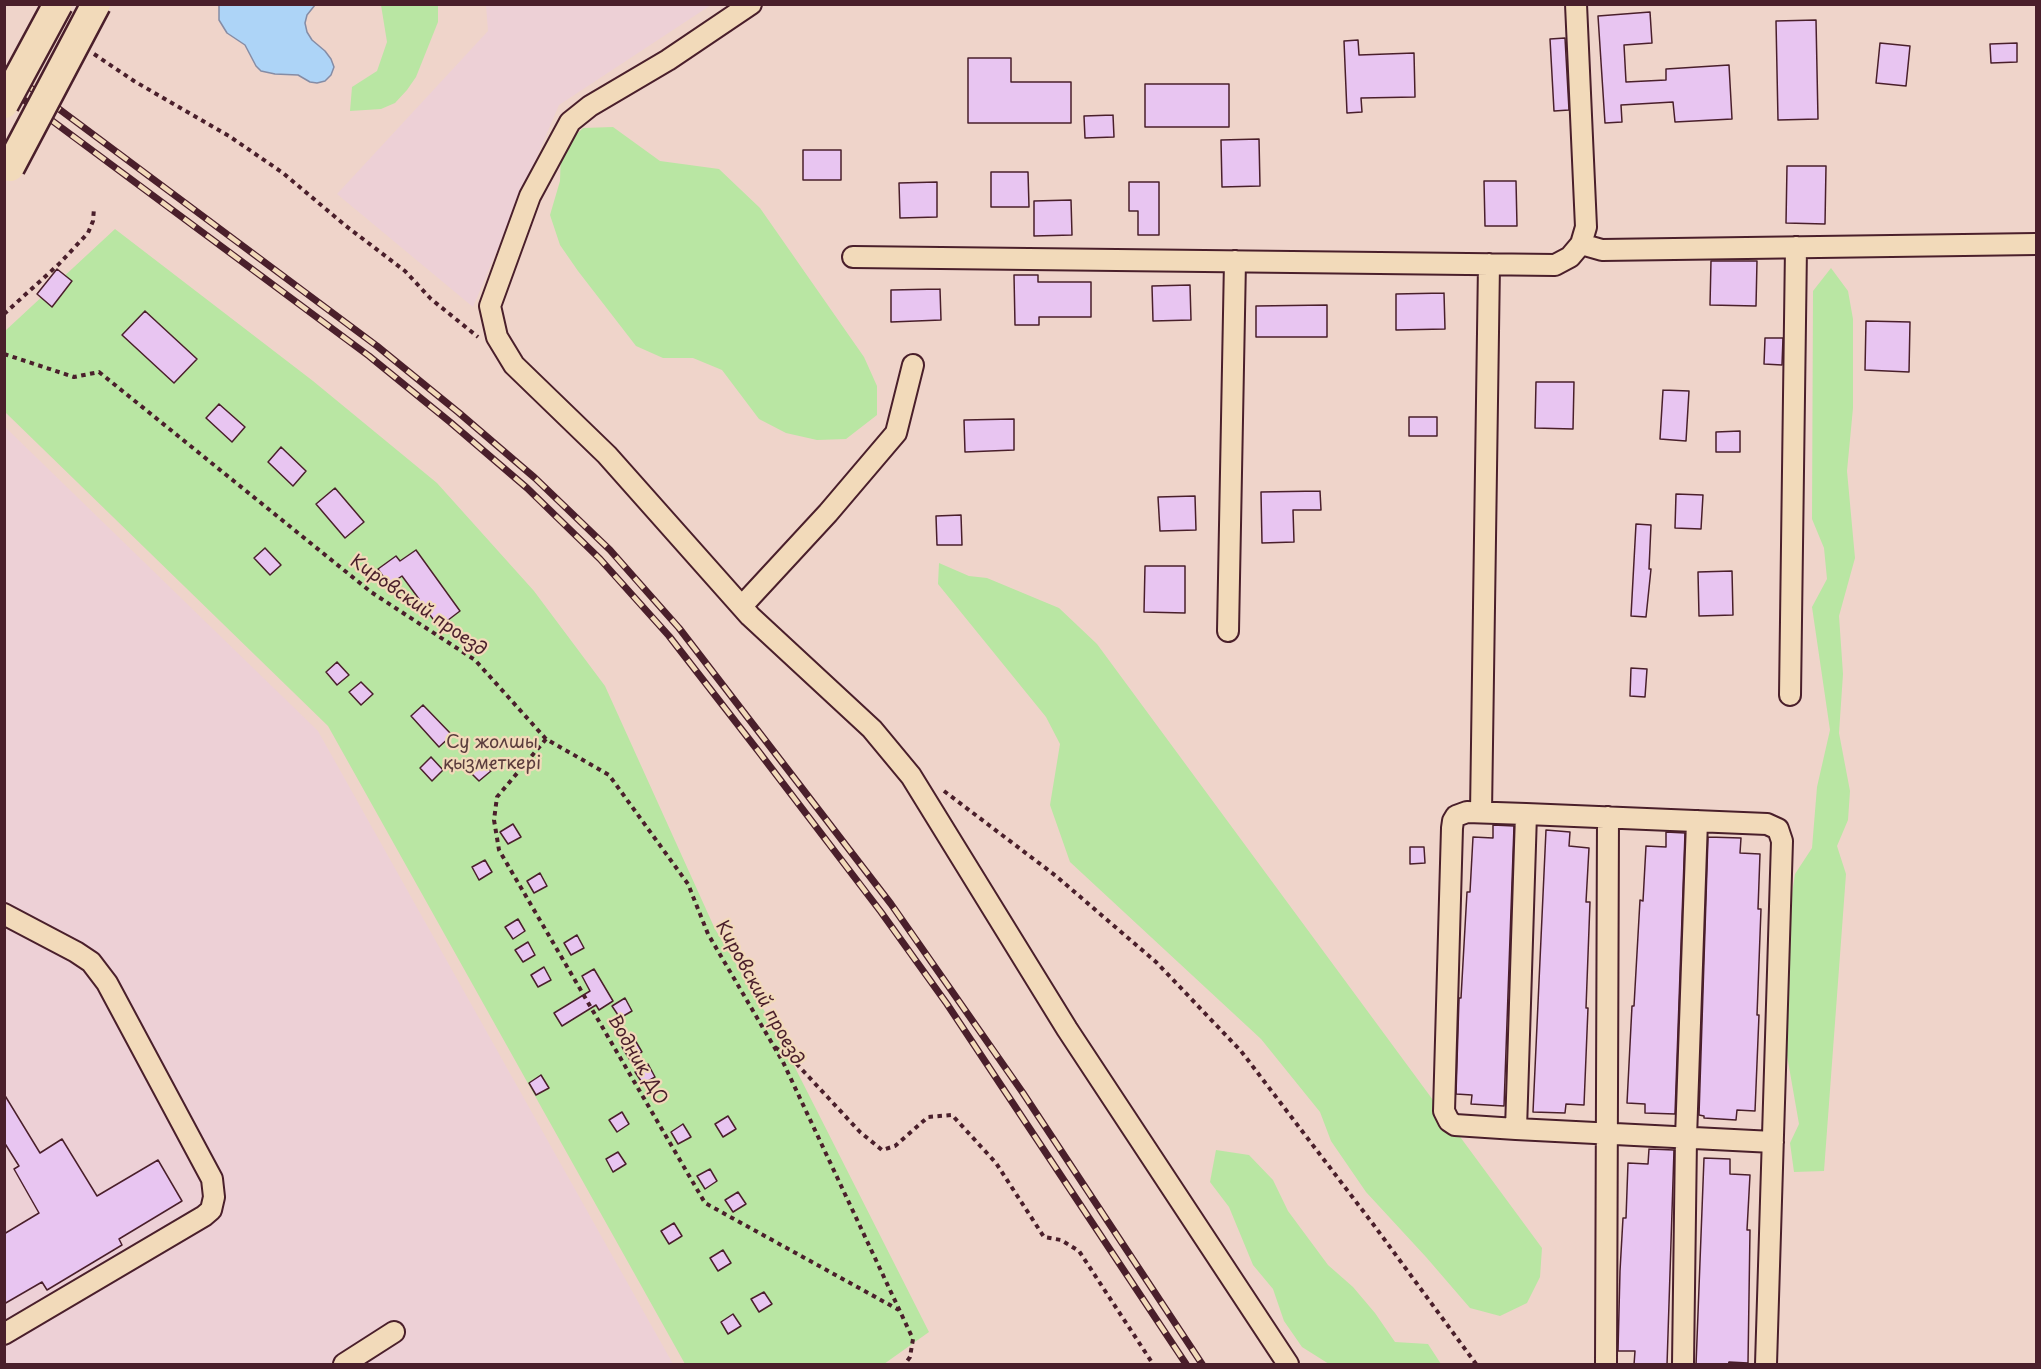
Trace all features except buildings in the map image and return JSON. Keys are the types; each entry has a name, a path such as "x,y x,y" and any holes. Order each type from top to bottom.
{"highway":[{"path":"4,104 58,4"},
{"path":"10,167 96,4"}],"street":[{"path":"751,4 668,60 590,106 570,122 530,196 490,306 497,337 514,365 607,455 750,616 872,729 910,776 1067,1029 1288,1365"},
{"path":"853,257 1555,265 1570,257 1581,244 1586,227 1576,4"},
{"path":"1581,244 1602,250 2037,244"},
{"path":"1790,695 1796,247"},
{"path":"1228,631 1235,261"},
{"path":"1481,812 1489,264"},
{"path":"742,606 828,513 896,433 913,364"},
{"path":"1766,1365 1773,1142 1781,834 1778,829 1767,824 1461,813 1453,821 1444,1111 1449,1121 1455,1125 1516,1130 1773,1142"},
{"path":"1516,1130 1526,814"},
{"path":"1606,1365 1608,817"},
{"path":"1683,1365 1686,1138 1697,821"},
{"path":"4,914 91,962 107,983 212,1179 214,1197 211,1210 204,1216 4,1334"},
{"path":"344,1365 394,1332"}],"path":[{"path":"87,49 134,81 229,136 283,172 346,226 405,271 431,300 486,344"},
{"path":"4,314 88,233 93,221 94,208"},
{"name":"Кировский проезд","path":"4,354 74,377 99,372 371,592 475,660 546,739 609,775 688,884 708,934 783,1062 913,1339 905,1365"},
{"name":"Водник ДО","path":"546,739 497,797 494,820 499,850 705,1203 900,1310"},
{"path":"910,776 938,787 1056,876 1156,962 1241,1051 1476,1365"},
{"path":"773,1046 794,1060 860,1132 882,1150 895,1146 928,1117 952,1115 996,1163 1044,1237 1061,1240 1078,1251 1153,1365"}],"shaded area":[{"path":"486,5 711,5 559,105 473,307 337,194 488,31"},
{"path":"4,426 318,731 673,1364 5,1364"}],"green space":[{"path":"381,5 438,5 438,22 416,77 395,103 381,109 350,111 352,87 377,71 387,42"},
{"path":"613,127 660,161 719,169 760,208 864,357 877,386 877,415 846,439 817,440 786,433 759,419 722,370 693,358 663,358 636,346 560,245 550,215 560,181 561,149 583,128"},
{"name":"Су жолшы қызметкері","path":"115,229 313,381 437,483 534,591 605,686 715,929 777,1032 929,1332 884,1364 685,1364 328,726 5,412 5,331"},
{"path":"1831,268 1848,291 1853,319 1853,408 1847,471 1855,558 1839,616 1843,674 1839,733 1850,791 1848,820 1837,846 1846,874 1824,1171 1794,1172 1790,1143 1799,1124 1778,1004 1780,972 1795,874 1812,848 1817,787 1830,730 1812,607 1827,579 1824,548 1812,519 1813,291"},
{"path":"939,563 969,576 987,578 1059,608 1097,644 1542,1248 1540,1277 1527,1303 1500,1316 1470,1308 1366,1192 1331,1141 1320,1112 1261,1039 1070,862 1050,805 1060,744 1046,717 938,584"},
{"path":"1216,1150 1249,1155 1273,1180 1288,1211 1328,1265 1353,1287 1395,1342 1428,1344 1441,1364 1329,1364 1302,1347 1284,1321 1273,1289 1253,1265 1229,1207 1210,1182"}],"water":[{"path":"219,5 315,5 307,15 305,23 307,32 331,59 334,67 331,75 325,81 317,83 298,75 261,71 245,45 227,33 219,20"}],"railway":[{"path":"4,68 377,346 535,478 610,550 679,628 891,904 1023,1093 1202,1364"},
{"path":"4,85 369,356 527,488 600,559 669,636 881,912 947,1004 1186,1364"}]}
